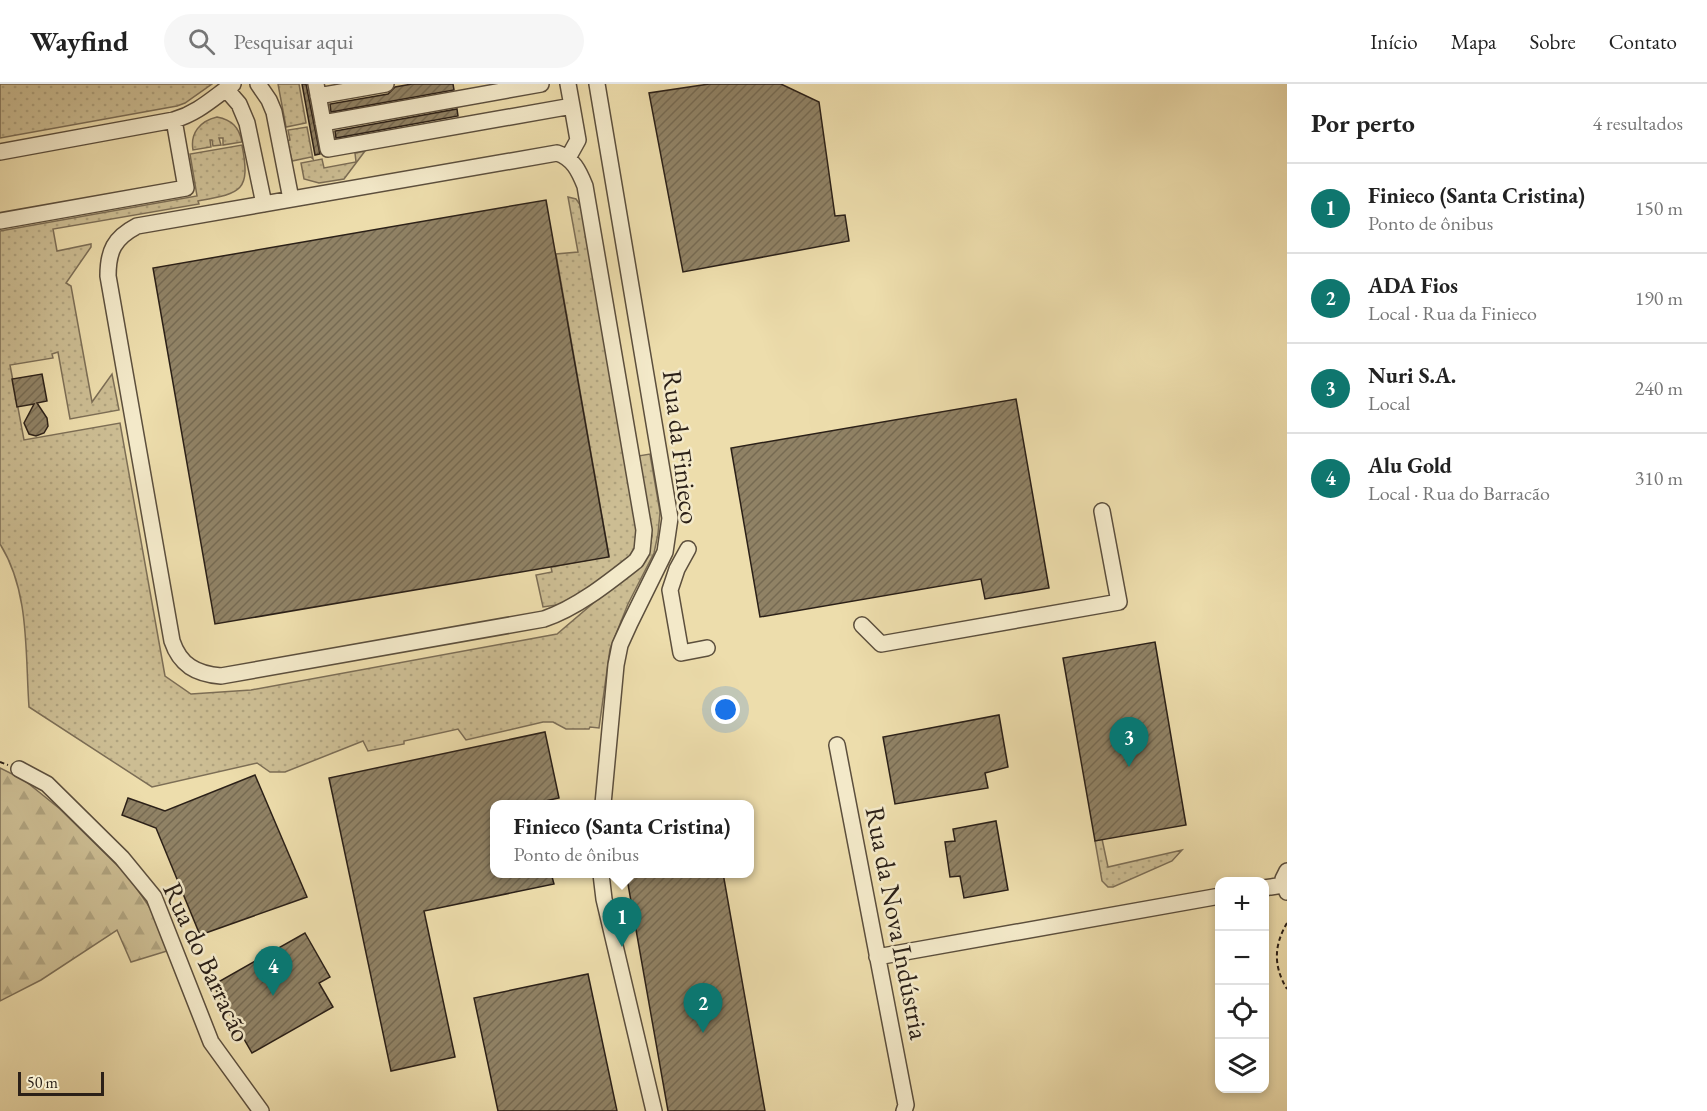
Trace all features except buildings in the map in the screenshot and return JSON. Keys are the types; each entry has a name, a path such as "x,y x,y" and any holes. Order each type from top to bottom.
{"street":[{"path":"258,84 274,112 291,199"},
{"path":"386,84 317,90 328,150 572,106"},
{"path":"323,123 541,84"},
{"path":"568,84 578,140 568,158"},
{"path":"0,152 189,116 230,86 247,123 264,204"},
{"name":"Rua da Finieco","path":"596,86 670,518 665,552 620,645 616,665 603,800"},
{"path":"0,221 186,188 174,120"},
{"path":"556,153 568,158 581,174 585,186 644,530 642,551 636,561 560,614 544,619 220,676 206,675 193,670 176,653 172,641 108,276 108,260 118,239 125,232 137,226 544,154 556,153"},
{"path":"862,625 881,644 1119,602 1102,511"},
{"path":"688,549 677,569 670,590 681,653 707,648"},
{"name":"Rua da Nova Indústria","path":"837,745 906,1105 904,1111"},
{"name":"Rua do Barracão","path":"19,769 47,784 122,858 154,897 211,1042 261,1111"},
{"path":"602,878 604,898 654,1111"},
{"path":"1269,887 1286,883"},
{"path":"878,957 1215,897"}],"path":[{"path":"1287,923 1275,959 1280,978 1287,989"}],"green space":[{"path":"0,84 212,84 177,106 0,138"},
{"path":"278,84 299,84 306,123 286,127"},
{"path":"217,117 234,125 242,142 223,145 223,138 219,138 221,145 213,146 210,140 211,147 193,150 195,133 206,121"},
{"path":"307,127 313,159 311,157 292,161 287,141 290,140 288,130"},
{"path":"242,145 245,172 240,188 233,192 198,201 199,204 53,229 57,251 91,244 66,283 71,286 92,402 112,374 119,410 70,419 58,352 52,354 53,358 10,365 24,440 120,423 165,676 191,694 251,690 557,634 646,558 652,536 638,456 650,454 660,512 658,534 654,553 628,604 610,649 599,728 566,729 553,722 543,722 466,740 458,729 368,751 363,741 285,772 270,772 257,763 152,787 29,707 21,602 17,582 0,544 0,231 197,196 190,154"},
{"path":"365,151 344,179 319,183 304,179 301,163 322,159 324,168 356,162 355,153"},
{"path":"568,197 576,199 583,209 640,531 636,550 620,567 563,604 543,607 536,575 552,572 551,567 609,556 556,254 578,252"},
{"path":"0,768 24,780 60,809 128,876 155,915 167,951 131,962 117,930 41,980 0,1001"},
{"path":"1102,839 1108,867 1182,850 1172,861 1113,887 1108,887 1102,881 1095,841"}],"place":[{"name":"Nuri S.A.","path":"1129,767"},
{"name":"Finieco (Santa Cristina)","path":"622,947"},
{"name":"Alu Gold","path":"273,996"},
{"name":"ADA Fios","path":"703,1033"}]}
